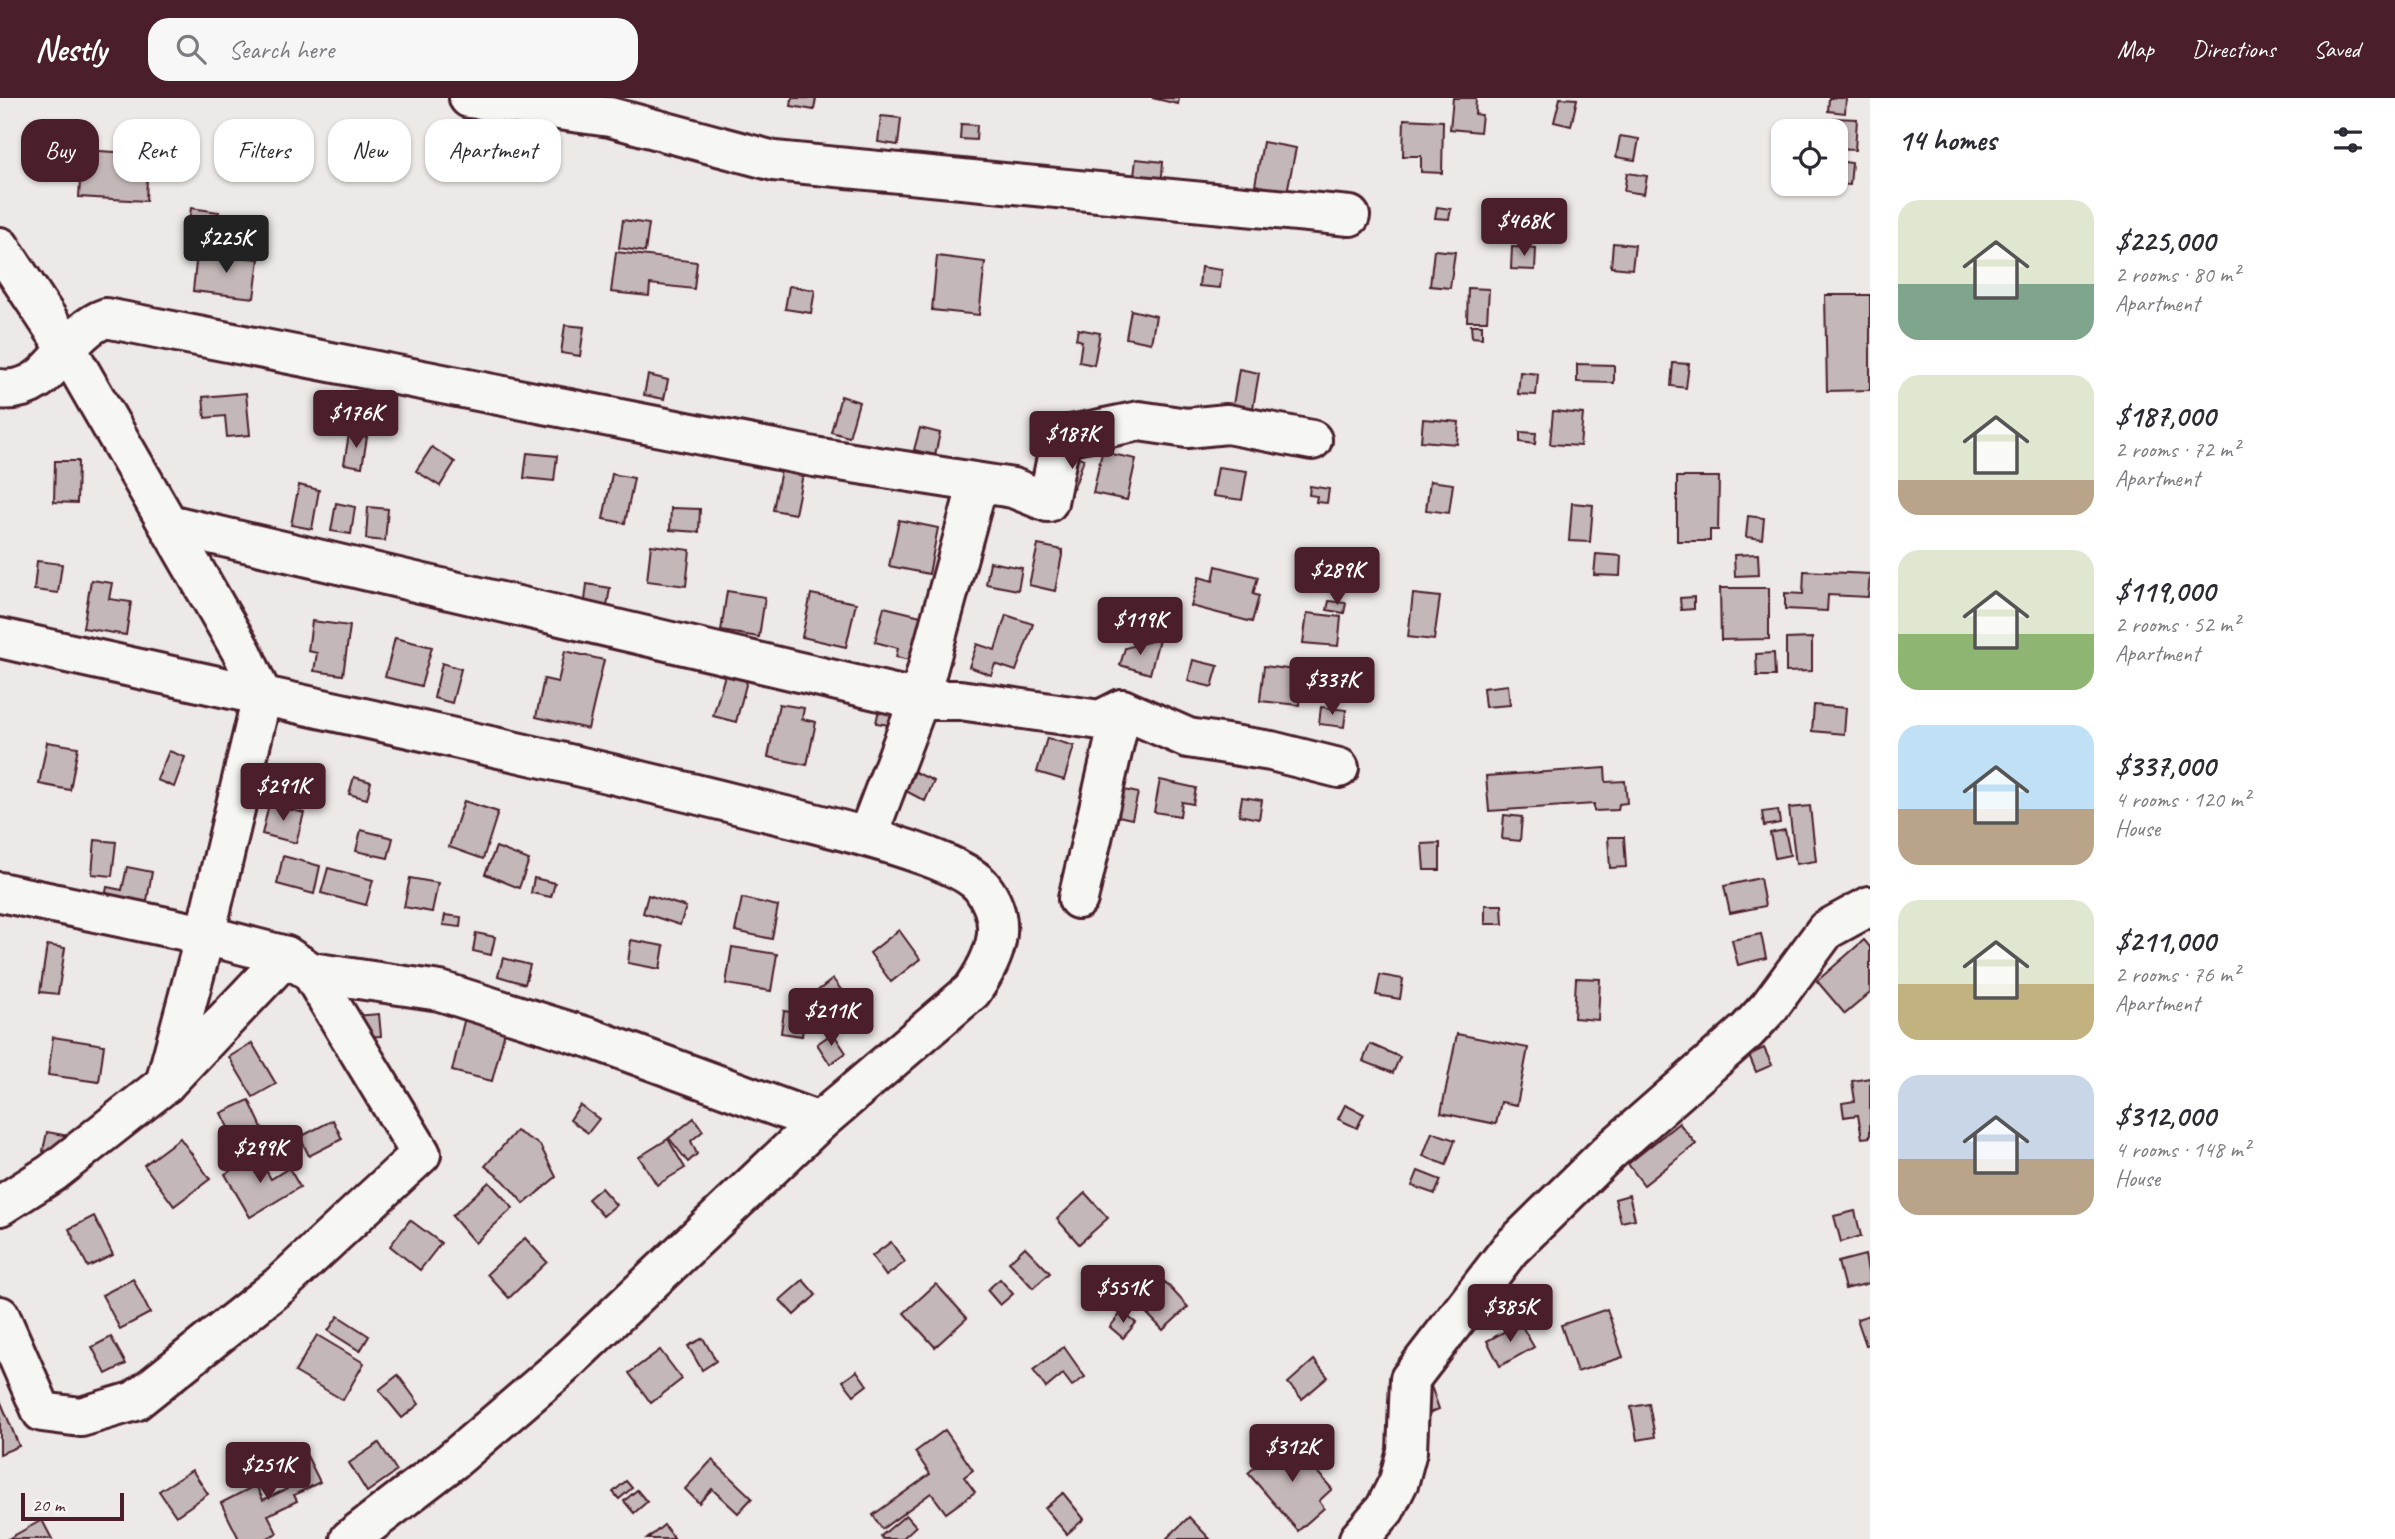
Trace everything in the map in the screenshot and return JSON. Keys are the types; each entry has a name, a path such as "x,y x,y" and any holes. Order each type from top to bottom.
{"street":[{"path":"469,98 610,117 774,161 1350,216"},
{"path":"0,247 67,349 243,654 262,696 205,935 165,1084"},
{"path":"0,389 28,386 44,378 67,349 94,322 106,318 122,319 814,457 1013,488 1048,502 1061,437 1139,421 1188,428 1227,424 1312,440"},
{"path":"867,837 919,700 978,484"},
{"path":"168,524 919,700 960,700 1100,720 1122,709"},
{"path":"0,638 573,763 867,837 964,871 982,887 995,911 997,936 991,964 972,991 819,1122 559,1369 452,1461 350,1539"},
{"path":"1122,709 1188,738 1271,751 1339,768"},
{"path":"1078,899 1122,709"},
{"path":"0,892 205,935 299,964 440,991 512,1012 819,1122"},
{"path":"1359,1539 1385,1509 1399,1482 1407,1451 1410,1379 1510,1249 1608,1153 1747,1031 1770,1006 1826,930 1870,906"},
{"path":"0,1206 51,1173 165,1084 299,964"},
{"path":"0,1316 42,1412 81,1417 135,1401 279,1286 421,1154 299,964"}],"building":[{"path":"792,98 816,98 814,110 791,106"},
{"path":"1152,98 1179,98 1178,104"},
{"path":"1453,98 1476,98 1475,114 1482,115 1480,132 1450,129"},
{"path":"1560,98 1577,99 1571,126 1554,122"},
{"path":"1829,98 1846,98 1845,113 1828,111"},
{"path":"881,116 901,118 898,145 878,142"},
{"path":"1834,118 1857,119 1855,150 1848,150 1848,119"},
{"path":"1404,119 1443,121 1442,173 1421,172 1421,156 1403,156"},
{"path":"961,124 977,125 976,140 960,139"},
{"path":"1620,136 1639,139 1635,160 1616,157"},
{"path":"1263,142 1296,148 1287,192 1255,185"},
{"path":"99,151 113,152 113,182 147,182 146,201 79,197 80,182 99,182"},
{"path":"1136,159 1163,162 1161,188 1133,185"},
{"path":"1848,162 1852,163 1848,185"},
{"path":"1627,173 1647,176 1644,194 1624,191"},
{"path":"1437,207 1451,209 1449,219 1435,218"},
{"path":"191,208 219,212 215,239 187,235"},
{"path":"623,220 649,224 645,252 619,248"},
{"path":"1613,243 1635,245 1632,269 1611,267"},
{"path":"1512,247 1536,248 1535,270 1511,269"},
{"path":"1434,250 1455,252 1450,288 1430,286"},
{"path":"616,252 697,262 694,289 650,284 649,296 611,292"},
{"path":"197,253 259,259 254,298 193,291"},
{"path":"937,256 985,262 979,315 932,310"},
{"path":"1201,267 1222,270 1220,288 1199,286"},
{"path":"789,286 815,290 811,313 785,309"},
{"path":"1468,288 1489,289 1487,321 1467,321"},
{"path":"1825,295 1870,295 1870,390 1827,391"},
{"path":"1131,310 1156,316 1151,343 1126,338"},
{"path":"565,325 584,327 580,356 561,353"},
{"path":"1471,325 1482,325 1482,338 1472,337"},
{"path":"1078,329 1100,333 1094,365 1079,362 1082,341 1076,339"},
{"path":"1673,363 1689,364 1686,388 1671,386"},
{"path":"1577,364 1614,365 1614,383 1577,382"},
{"path":"1239,369 1259,373 1253,408 1233,405"},
{"path":"1520,372 1538,374 1536,395 1518,394"},
{"path":"648,375 668,380 664,399 644,395"},
{"path":"246,393 250,435 227,437 225,416 205,418 203,397"},
{"path":"841,396 859,402 849,437 831,432"},
{"path":"1553,411 1583,414 1580,446 1550,444"},
{"path":"1423,419 1459,422 1457,444 1421,441"},
{"path":"920,428 940,433 935,455 914,450"},
{"path":"1520,432 1536,433 1535,444 1520,442"},
{"path":"349,434 367,437 362,467 344,464"},
{"path":"432,447 455,462 440,486 416,471"},
{"path":"1102,452 1136,459 1127,500 1093,493"},
{"path":"527,453 557,456 554,481 524,478"},
{"path":"1071,454 1084,459 1074,488 1060,483"},
{"path":"55,461 78,461 77,503 54,502"},
{"path":"1218,467 1247,471 1242,500 1213,496"},
{"path":"781,470 803,474 795,514 773,510"},
{"path":"612,474 634,478 625,523 603,519"},
{"path":"1677,477 1719,477 1718,530 1710,530 1710,541 1677,541"},
{"path":"1430,481 1453,484 1449,513 1426,510"},
{"path":"299,485 319,490 312,529 291,525"},
{"path":"1310,486 1329,489 1327,503 1316,502 1317,496 1309,495"},
{"path":"336,503 355,507 351,534 331,531"},
{"path":"1572,503 1593,505 1590,542 1569,541"},
{"path":"368,507 388,509 385,541 366,539"},
{"path":"671,508 700,509 699,532 670,530"},
{"path":"1748,516 1764,518 1762,539 1746,537"},
{"path":"899,520 938,528 929,574 889,566"},
{"path":"651,545 690,550 686,586 647,581"},
{"path":"1038,545 1063,550 1055,591 1029,585"},
{"path":"1596,554 1621,556 1620,576 1594,575"},
{"path":"1758,554 1759,575 1735,576 1734,555"},
{"path":"37,561 62,564 58,593 34,590"},
{"path":"990,562 1022,568 1018,590 986,584"},
{"path":"1216,566 1258,577 1253,594 1259,596 1252,622 1191,606 1199,577 1213,581"},
{"path":"1804,571 1870,574 1868,597 1828,595 1827,611 1785,609 1785,593 1803,594"},
{"path":"91,580 112,583 109,599 131,602 126,635 83,628"},
{"path":"587,584 610,588 606,612 584,609"},
{"path":"1720,588 1769,588 1769,639 1721,640"},
{"path":"727,591 765,597 759,637 721,631"},
{"path":"811,594 856,603 846,647 802,637"},
{"path":"1413,594 1440,597 1434,640 1408,637"},
{"path":"1694,597 1694,609 1681,610 1680,598"},
{"path":"1329,601 1346,603 1344,613 1327,610"},
{"path":"884,607 925,617 914,661 896,657 898,648 875,642"},
{"path":"1307,613 1341,617 1338,646 1303,643"},
{"path":"1006,615 1033,624 1016,671 995,664 991,675 969,667 977,644 995,650"},
{"path":"312,621 350,626 343,675 314,671 317,653 308,651"},
{"path":"395,638 432,647 421,686 385,677"},
{"path":"1812,638 1812,671 1786,672 1786,639"},
{"path":"1159,639 1150,674 1120,665 1125,648"},
{"path":"565,651 604,660 588,729 536,717 544,679 558,682"},
{"path":"1774,653 1775,676 1757,676 1756,654"},
{"path":"1193,660 1218,666 1212,687 1188,681"},
{"path":"442,663 461,669 452,703 434,698"},
{"path":"1264,666 1303,671 1299,705 1260,701"},
{"path":"725,675 747,681 736,722 713,716"},
{"path":"1508,685 1510,705 1485,707 1483,688"},
{"path":"779,704 804,708 802,719 816,722 807,765 768,757"},
{"path":"1814,705 1846,708 1844,734 1812,731"},
{"path":"1321,707 1346,710 1344,727 1319,724"},
{"path":"879,709 899,712 896,726 876,723"},
{"path":"1047,738 1074,746 1064,780 1037,772"},
{"path":"47,742 78,747 70,790 39,784"},
{"path":"169,751 185,757 174,787 157,780"},
{"path":"1605,768 1606,782 1625,781 1627,803 1619,804 1618,810 1594,811 1594,804 1489,811 1486,776"},
{"path":"915,772 934,781 925,801 906,791"},
{"path":"354,777 371,782 367,799 349,794"},
{"path":"1160,780 1196,788 1193,804 1182,802 1180,816 1154,812"},
{"path":"1115,788 1138,793 1132,819 1109,814"},
{"path":"1242,797 1262,800 1259,819 1239,815"},
{"path":"464,801 498,812 483,859 449,847"},
{"path":"269,804 304,813 296,843 262,834"},
{"path":"1810,806 1816,861 1796,864 1789,808"},
{"path":"1778,810 1780,823 1764,826 1762,812"},
{"path":"1504,815 1522,817 1520,841 1502,839"},
{"path":"361,830 393,838 388,858 356,851"},
{"path":"1785,830 1790,855 1775,858 1770,833"},
{"path":"1608,837 1624,837 1626,867 1610,868"},
{"path":"95,840 116,842 112,876 92,874"},
{"path":"1440,843 1440,870 1424,870 1422,844"},
{"path":"496,847 529,860 519,888 485,874"},
{"path":"283,856 320,866 314,894 277,884"},
{"path":"127,867 152,872 145,912 104,903 107,887 122,890"},
{"path":"328,868 373,880 366,905 321,893"},
{"path":"410,878 438,883 432,912 404,907"},
{"path":"534,878 555,883 551,897 531,893"},
{"path":"1760,878 1765,906 1730,913 1724,886"},
{"path":"648,895 686,907 680,925 643,913"},
{"path":"742,898 778,906 772,939 735,931"},
{"path":"1485,905 1502,905 1503,924 1485,924"},
{"path":"445,915 461,917 460,927 443,925"},
{"path":"899,930 920,959 891,982 870,953"},
{"path":"476,933 495,937 491,955 473,951"},
{"path":"1761,934 1766,958 1738,965 1732,940"},
{"path":"631,940 664,946 660,969 628,963"},
{"path":"1864,940 1870,947 1870,993 1845,1014 1817,981"},
{"path":"47,945 65,948 58,994 40,992"},
{"path":"732,947 777,954 771,991 726,984"},
{"path":"503,958 530,965 525,984 498,976"},
{"path":"1380,975 1403,979 1400,999 1376,995"},
{"path":"1576,978 1600,979 1598,1020 1574,1018"},
{"path":"833,979 851,1003 821,1027 802,1003"},
{"path":"784,1011 805,1014 802,1036 781,1033"},
{"path":"466,1013 507,1023 492,1081 452,1071"},
{"path":"379,1014 381,1036 358,1037 356,1016"},
{"path":"833,1033 846,1053 830,1064 817,1044"},
{"path":"1457,1034 1528,1048 1517,1105 1501,1102 1496,1124 1441,1113"},
{"path":"53,1037 104,1045 99,1082 48,1075"},
{"path":"252,1043 276,1084 253,1097 229,1057"},
{"path":"1370,1044 1400,1057 1393,1073 1363,1061"},
{"path":"1764,1048 1772,1065 1756,1072 1749,1055"},
{"path":"1870,1078 1870,1137 1862,1138 1858,1115 1844,1117 1842,1103 1855,1101 1852,1081"},
{"path":"249,1100 265,1134 238,1148 221,1113"},
{"path":"580,1105 599,1119 588,1133 570,1120"},
{"path":"1345,1105 1364,1114 1357,1128 1338,1119"},
{"path":"694,1118 703,1131 691,1141 697,1154 688,1162 669,1138"},
{"path":"333,1120 342,1139 309,1156 300,1137"},
{"path":"1679,1123 1696,1144 1644,1185 1628,1164"},
{"path":"516,1131 540,1145 556,1177 524,1204 504,1181 485,1166"},
{"path":"47,1132 69,1136 65,1155 43,1151"},
{"path":"1432,1132 1455,1140 1446,1165 1423,1156"},
{"path":"180,1138 210,1179 174,1206 144,1165"},
{"path":"668,1139 685,1168 657,1185 639,1157"},
{"path":"257,1155 271,1179 289,1168 300,1187 250,1217 225,1174"},
{"path":"1418,1171 1441,1180 1435,1194 1412,1186"},
{"path":"489,1182 513,1208 475,1243 452,1216"},
{"path":"601,1188 616,1205 603,1216 588,1199"},
{"path":"1085,1193 1108,1218 1079,1244 1057,1219"},
{"path":"1629,1195 1635,1219 1621,1222 1615,1199"},
{"path":"1855,1211 1861,1236 1841,1242 1834,1216"},
{"path":"94,1216 113,1255 88,1267 69,1229"},
{"path":"410,1220 441,1243 420,1270 390,1246"},
{"path":"525,1238 547,1262 509,1298 487,1274"},
{"path":"891,1242 905,1262 886,1276 872,1256"},
{"path":"1025,1247 1050,1273 1033,1288 1009,1262"},
{"path":"1865,1255 1870,1283 1845,1289 1838,1262"},
{"path":"133,1279 150,1313 120,1329 102,1295"},
{"path":"1000,1279 1013,1294 1000,1305 987,1290"},
{"path":"803,1280 816,1295 794,1315 780,1300"},
{"path":"1141,1282 1152,1295 1165,1282 1188,1307 1163,1330 1128,1294"},
{"path":"936,1284 967,1318 935,1347 904,1313"},
{"path":"1607,1309 1623,1357 1577,1372 1561,1325"},
{"path":"1122,1312 1136,1323 1123,1338 1110,1327"},
{"path":"1870,1315 1870,1344 1866,1345 1857,1319"},
{"path":"338,1316 369,1336 360,1351 328,1331"},
{"path":"1520,1323 1534,1347 1500,1366 1487,1341"},
{"path":"317,1335 364,1363 343,1400 295,1372"},
{"path":"111,1337 126,1364 106,1374 92,1347"},
{"path":"703,1338 716,1361 702,1370 688,1346"},
{"path":"1064,1347 1085,1377 1072,1386 1063,1374 1046,1388 1033,1370"},
{"path":"660,1350 682,1379 651,1403 629,1373"},
{"path":"1314,1360 1328,1377 1302,1399 1288,1383"},
{"path":"857,1371 867,1385 854,1395 843,1381"},
{"path":"398,1375 419,1404 402,1418 379,1390"},
{"path":"1431,1386 1439,1409 1425,1415 1416,1392"},
{"path":"0,1400 19,1446 0,1454"},
{"path":"1649,1404 1655,1437 1637,1440 1631,1407"},
{"path":"945,1430 973,1470 964,1477 975,1492 946,1513 931,1493 882,1529 873,1515 930,1474 915,1452"},
{"path":"1288,1438 1332,1489 1319,1501 1324,1508 1298,1531 1248,1473"},
{"path":"379,1443 397,1471 367,1492 349,1463"},
{"path":"307,1456 320,1482 294,1495 297,1501 268,1515 277,1533 266,1539 239,1539 221,1503 256,1485 263,1500 287,1489 278,1470"},
{"path":"712,1460 752,1498 738,1513 712,1489 699,1503 685,1489"},
{"path":"192,1470 208,1494 176,1516 159,1491"},
{"path":"626,1481 632,1488 619,1499 613,1492"},
{"path":"637,1490 647,1502 634,1513 624,1501"},
{"path":"1063,1493 1084,1519 1067,1534 1045,1508"},
{"path":"906,1515 916,1526 902,1539 883,1539 881,1536"},
{"path":"1189,1517 1210,1539 1166,1539"},
{"path":"42,1520 52,1539 8,1539"},
{"path":"664,1525 675,1539 647,1539"}]}
